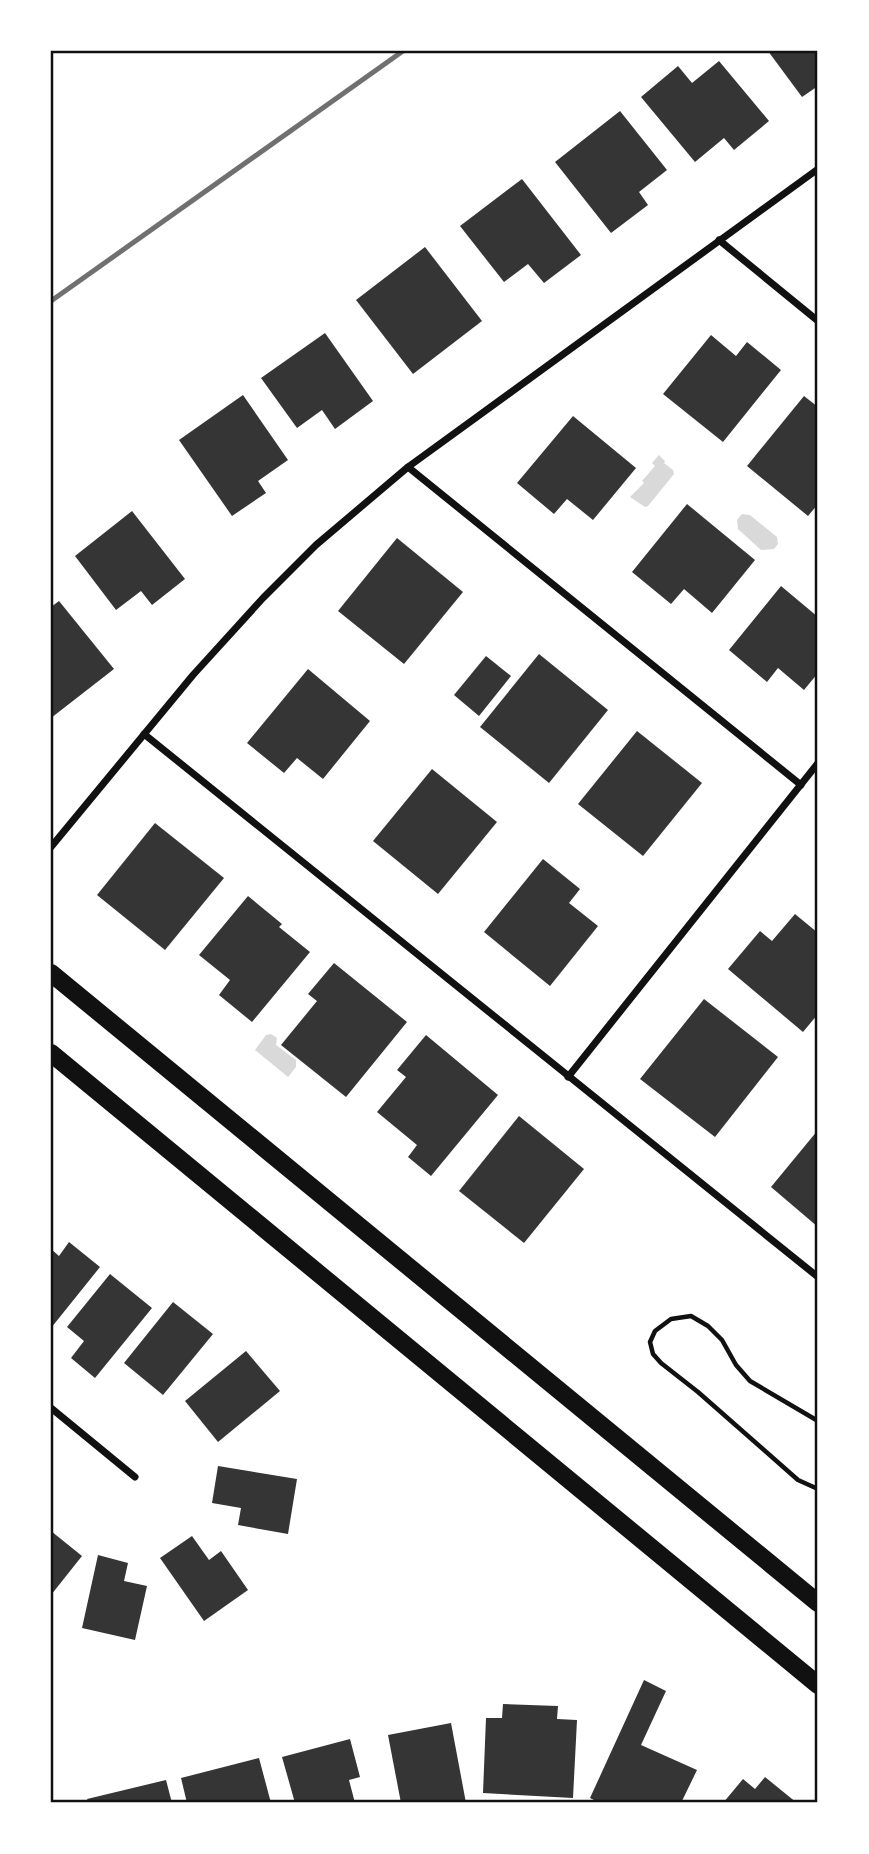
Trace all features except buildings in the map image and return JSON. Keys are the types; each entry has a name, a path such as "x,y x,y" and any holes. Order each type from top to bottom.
{"main road":[{"path":"51,972 818,1603"},
{"path":"51,1053 818,1685"}],"street":[{"path":"51,847 144,734 263,598 316,545 408,467 818,169"},
{"path":"719,240 818,321"},
{"path":"408,467 801,785"},
{"path":"144,734 818,1277"},
{"path":"568,1077 818,763"},
{"path":"51,1408 135,1477"}],"path":[{"path":"818,1421 750,1381 736,1365 722,1340 708,1326 691,1316 671,1319 655,1331 650,1342 653,1354 661,1363 698,1391 798,1480 818,1489"}],"shaded area":[{"path":"659,455 674,474 645,507 630,497 644,483 642,481 655,466 652,463"},
{"path":"742,514 750,515 777,537 778,544 774,549 761,550 738,529 737,520"},
{"path":"271,1034 277,1038 276,1045 296,1060 296,1067 288,1077 255,1050 266,1035"}],"railway":[{"path":"51,301 403,51"}]}
